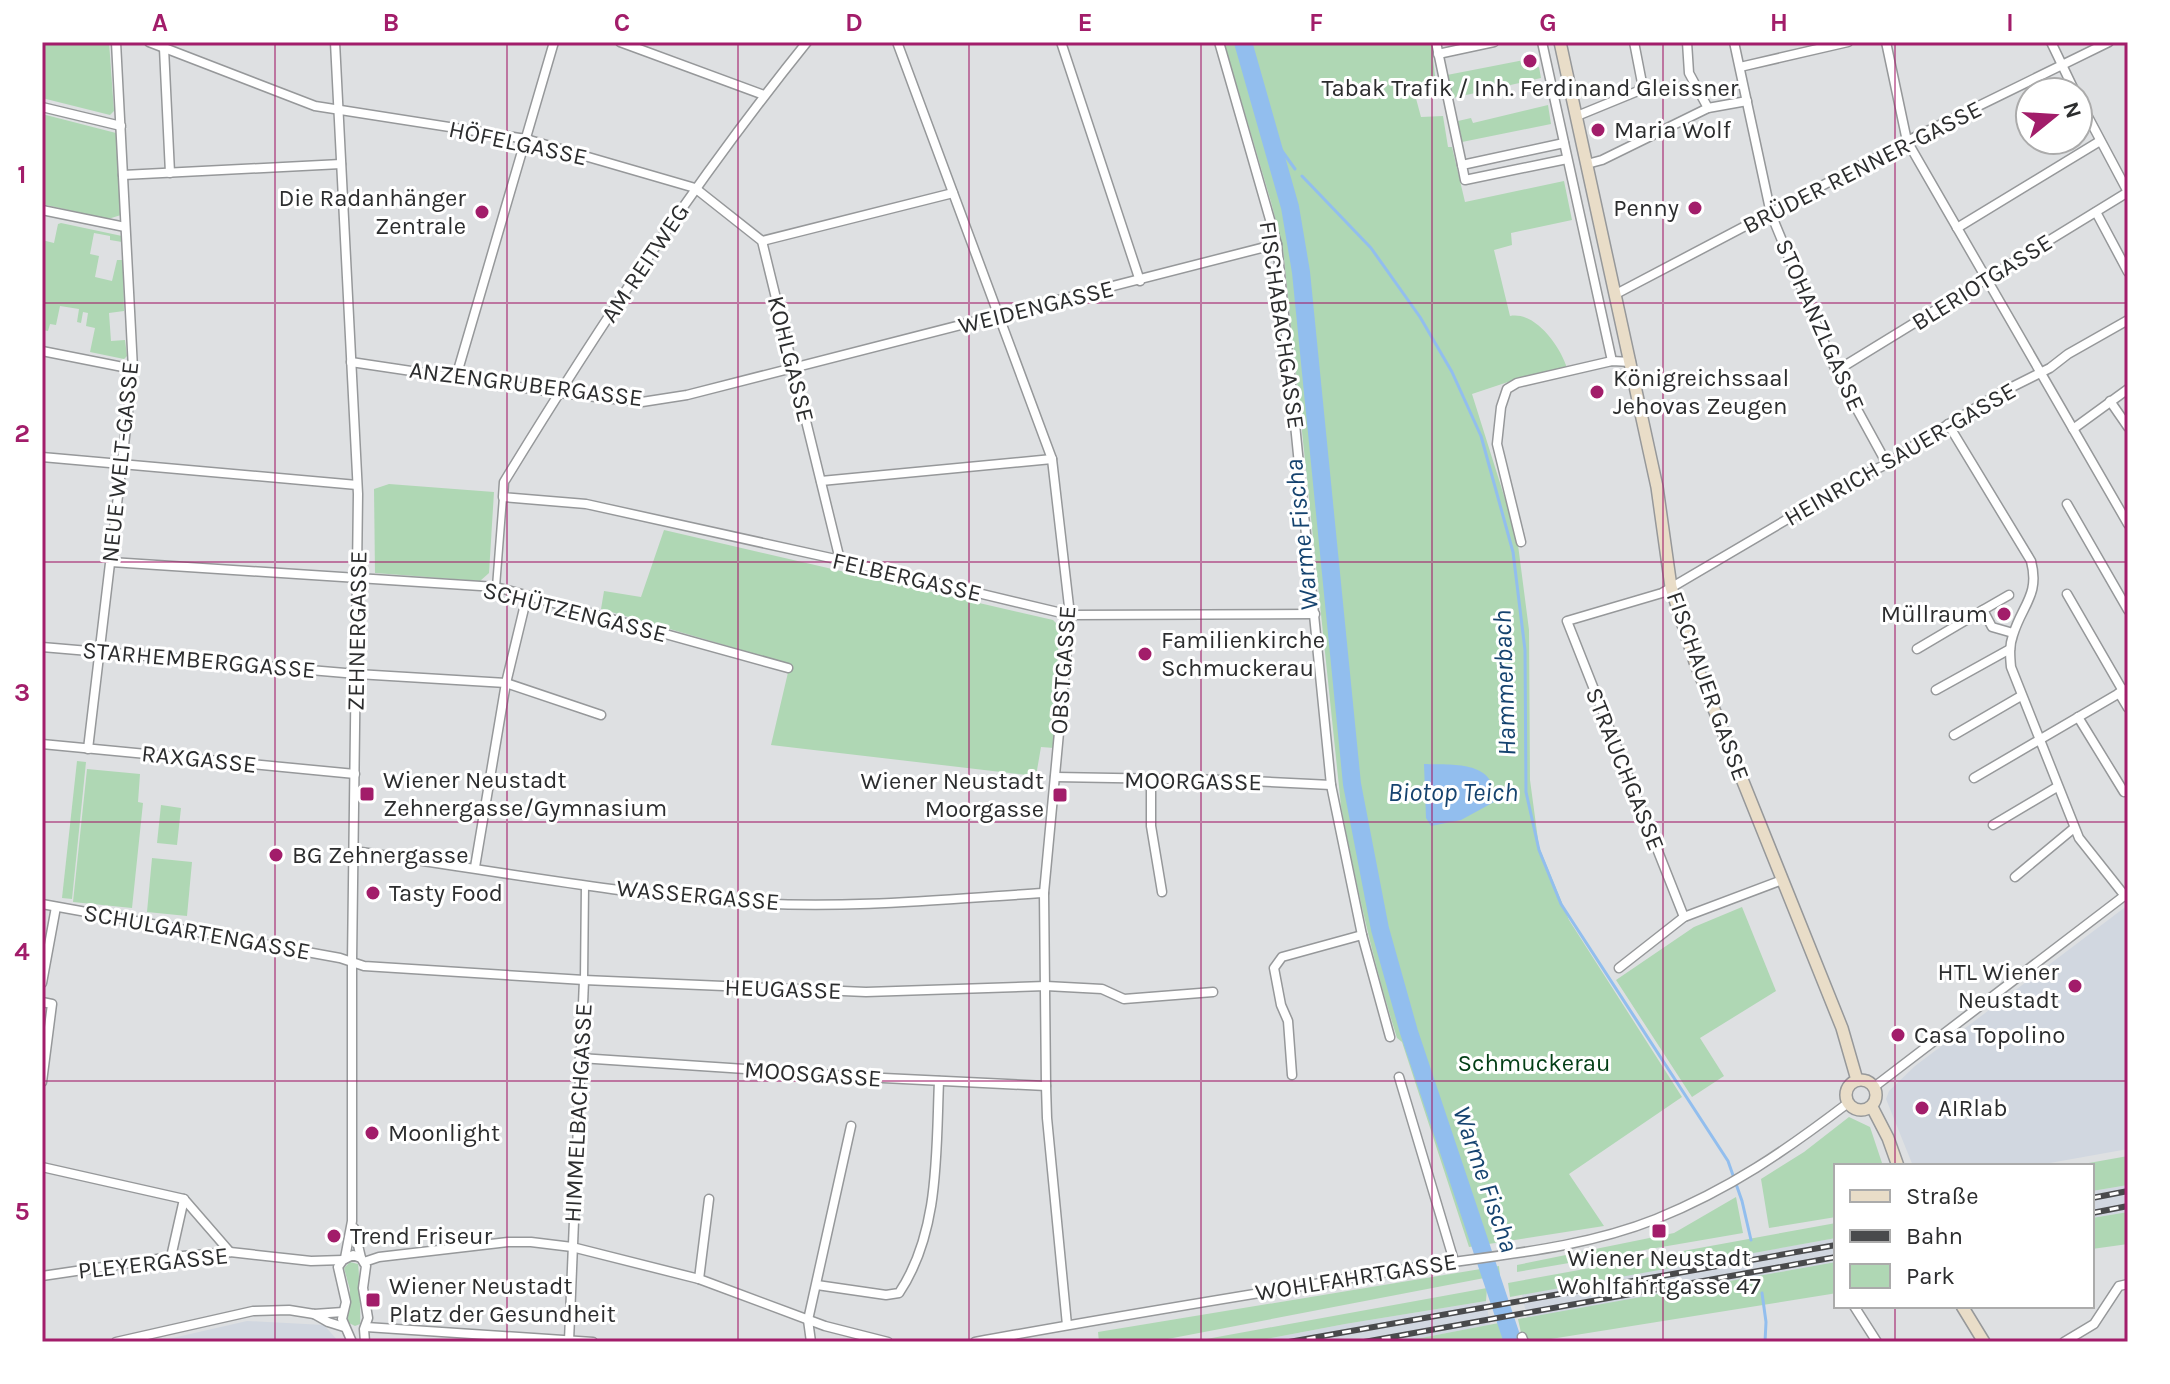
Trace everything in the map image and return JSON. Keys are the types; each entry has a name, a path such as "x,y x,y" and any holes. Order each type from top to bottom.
{"main road":[{"name":"FISCHAUER GASSE","path":"1560,42 1657,487 1671,587 1695,662 1842,1028 1857,1080"},
{"path":"1857,1080 1866,1081 1874,1087 1877,1097 1872,1107 1856,1110 1848,1103 1847,1089 1857,1080"},
{"path":"1872,1107 1897,1164"},
{"path":"1963,1308 1984,1342"}],"street":[{"name":"NEUE WELT-GASSE","path":"88,749 133,369 116,42"},
{"name":"HÖFELGASSE","path":"149,42 315,106 526,139 695,188"},
{"name":"ZEHNERGASSE","path":"335,42 357,485 358,579 352,962 352,1221 339,1271"},
{"path":"456,377 554,42"},
{"path":"620,42 764,95"},
{"name":"AM REITWEG","path":"503,497 504,482 559,393 695,188 807,42"},
{"name":"OBSTGASSE","path":"897,42 1052,459 1070,615 1044,893 1046,1086 1067,1325"},
{"path":"1061,42 1140,281"},
{"name":"FISCHABACHGASSE","path":"1219,42 1277,244 1331,785 1362,935 1390,1037"},
{"path":"1436,42 1465,180 1567,159"},
{"path":"1438,54 1494,42"},
{"path":"1542,42 1612,361"},
{"path":"1577,116 1638,91 1642,83 1634,42"},
{"path":"1687,42 1689,73 1708,108"},
{"name":"STOHANZLGASSE","path":"1734,42 1771,214 1836,371 1887,464"},
{"path":"1740,67 1848,42"},
{"path":"1886,42 1907,141 2128,524"},
{"path":"2051,42 2067,76"},
{"name":"BRÜDER RENNER-GASSE","path":"1616,294 1907,141 2109,42"},
{"path":"164,48 170,173"},
{"path":"1587,164 1602,160 1708,108 1747,101"},
{"path":"42,107 121,126"},
{"path":"2094,129 2128,192"},
{"path":"1957,228 2100,141"},
{"path":"1462,165 1564,143"},
{"path":"123,175 341,164"},
{"path":"695,188 762,241 953,193"},
{"name":"BLERIOTGASSE","path":"1836,371 2128,192"},
{"path":"42,210 125,227"},
{"path":"2096,212 2128,272"},
{"name":"KOHLGASSE","path":"762,241 840,560"},
{"name":"WEIDENGASSE","path":"794,368 1277,244"},
{"name":"HEINRICH SAUER-GASSE","path":"1567,621 1662,593 1859,477 1887,464 1948,424 2128,320"},
{"path":"42,351 133,369"},
{"path":"1521,542 1497,444 1501,407 1507,389 1517,383 1612,361 1631,362"},
{"name":"ANZENGRUBERGASSE","path":"351,362 642,402 687,395 794,368"},
{"path":"2073,429 2128,389"},
{"path":"2110,401 2128,427"},
{"path":"1874,1087 2126,894 2079,838 2011,667 2013,633 2033,593 2035,576 2031,561 1948,424"},
{"path":"42,457 357,485"},
{"path":"821,481 1052,459"},
{"path":"496,587 503,497"},
{"name":"FELBERGASSE","path":"503,497 586,504 1070,615 1315,614"},
{"path":"2067,504 2128,610"},
{"name":"SCHÜTZENGASSE","path":"111,562 496,587 788,668"},
{"path":"2067,594 2124,691 2128,708"},
{"path":"1917,649 2009,595"},
{"path":"475,867 506,683 527,596"},
{"path":"1983,610 1992,627 2013,633"},
{"name":"STRAUCHGASSE","path":"1567,621 1684,917"},
{"name":"STARHEMBERGGASSE","path":"42,647 357,674"},
{"path":"1936,690 2010,649"},
{"path":"357,674 506,683 601,715"},
{"path":"1974,778 2124,691"},
{"path":"1954,735 2021,696"},
{"path":"2078,717 2124,792"},
{"name":"RAXGASSE","path":"42,744 355,774"},
{"name":"MOORGASSE","path":"1055,777 1331,785"},
{"path":"1151,780 1151,826 1162,892"},
{"path":"1993,825 2057,787"},
{"path":"2015,877 2074,828"},
{"name":"WASSERGASSE","path":"354,851 585,885 753,904 866,903 1044,893"},
{"path":"1619,968 1684,917 1782,880"},
{"name":"HIMMELBACHGASSE","path":"569,1341 585,885"},
{"name":"SCHULGARTENGASSE","path":"42,904 352,962"},
{"path":"42,983 56,907"},
{"path":"1292,1075 1288,1021 1281,1005 1274,968 1282,957 1362,935"},
{"name":"HEUGASSE","path":"352,962 364,966 584,980 866,992 1046,986 1102,989 1124,999 1213,992"},
{"path":"42,1002 52,1004 42,1082"},
{"name":"MOOSGASSE","path":"580,1058 1046,1086"},
{"path":"1399,1077 1454,1261"},
{"path":"817,1285 886,1295 899,1293 912,1274 933,1198 939,1081"},
{"name":"WOHLFAHRTGASSE","path":"975,1342 1472,1258 1569,1245 1612,1234 1668,1214 1743,1177 1782,1153 1848,1103"},
{"path":"811,1342 808,1320 851,1126"},
{"path":"42,1167 184,1199 230,1252"},
{"path":"171,1257 184,1199"},
{"path":"699,1279 709,1199"},
{"name":"ZEHNERGASSE","path":"352,1221 362,1260 365,1328"},
{"path":"362,1260 508,1242 572,1247 699,1279 808,1320 888,1342"},
{"name":"PLEYERGASSE","path":"42,1276 171,1257 230,1252 311,1261 344,1259 353,1255 362,1260"},
{"name":"PLEYERGASSE","path":"311,1261 339,1271"},
{"path":"339,1271 345,1290 343,1312 352,1342"},
{"path":"2064,1342 2094,1324 2119,1286 2128,1284"},
{"path":"1855,1308 1877,1342"},
{"path":"116,1342 253,1311 343,1312"},
{"path":"314,1314 346,1328 593,1342"},
{"path":"365,1328 365,1342"}],"shaded area":[{"name":"HTL Wiener Neustadt","path":"2128,905 2128,1149 2044,1164 1912,1164 1886,1099 1889,1091 1915,1066"},
{"path":"2128,1185 2128,1212 2094,1218 2094,1191"},
{"path":"1834,1238 1834,1262 1527,1318 1522,1294"},
{"path":"1486,1301 1490,1325 1400,1342 1251,1342 1345,1324"},
{"path":"247,1321 324,1325 339,1342 155,1342"}],"green space":[{"path":"42,42 109,42 114,111 110,115 42,98"},
{"name":"Schmuckerau","path":"1224,42 1431,42 1436,84 1414,91 1421,117 1443,116 1448,147 1452,147 1465,202 1564,181 1572,220 1511,233 1512,245 1494,250 1510,316 1519,316 1537,324 1559,350 1567,368 1520,378 1472,394 1517,537 1529,630 1530,780 1539,847 1569,920 1682,1097 1569,1174 1604,1226 1469,1247 1402,1042 1397,1038 1366,923 1341,806 1283,249"},
{"path":"1524,60 1526,69 1539,67 1541,78 1453,98 1447,75"},
{"path":"1548,105 1551,124 1462,142 1458,121 1471,118 1473,123"},
{"path":"42,114 116,133 121,215 108,219 42,204"},
{"path":"58,224 122,236 122,242 94,233 90,254 99,256 95,277 112,281 117,260 123,260 124,311 109,313 111,341 125,340 127,356 124,359 90,352 95,328 86,326 88,313 83,312 81,323 77,322 79,309 60,306 56,325 50,324 48,331 42,330 42,240 54,243"},
{"path":"389,484 494,492 489,573 480,581 375,573 374,489"},
{"path":"664,530 1053,620 1059,626 1054,748 1041,747 1036,776 771,745 790,664 601,609 604,591 641,597"},
{"path":"77,761 86,762 72,899 62,898"},
{"path":"87,769 140,774 138,802 143,803 132,908 73,902"},
{"path":"161,805 181,808 177,845 157,843"},
{"path":"152,858 192,862 187,916 147,912"},
{"path":"1742,907 1776,991 1700,1038 1724,1076 1692,1097 1616,980 1694,927"},
{"path":"1849,1117 1870,1127 1882,1164 1834,1164 1834,1217 1769,1228 1761,1179 1804,1152"},
{"path":"2128,1156 2128,1185 2094,1191 2094,1164 2083,1164"},
{"path":"1736,1197 1743,1233 1517,1272 1517,1265 1674,1233"},
{"path":"2128,1212 2128,1244 2094,1249 2094,1218"},
{"path":"1834,1223 1834,1238 1510,1297 1508,1283"},
{"path":"350,1262 358,1264 360,1324 355,1326 347,1318 350,1290 344,1268"},
{"path":"1834,1262 1834,1293 1831,1294 1532,1342 1523,1342 1518,1319"},
{"path":"1499,1266 1500,1275 1152,1342 1099,1342 1098,1332"},
{"path":"1487,1288 1486,1301 1251,1342 1190,1342"},
{"path":"1504,1322 1505,1342 1400,1342"}],"water":[{"name":"Biotop Teich","path":"1424,764 1460,765 1481,772 1489,778 1494,802 1461,820 1431,826 1426,818"}],"waterway":[{"name":"Warme Fischa","path":"1243,42 1290,207 1301,272 1352,784 1380,929 1409,1032 1513,1342"},
{"name":"Hammerbach","path":"1272,137 1295,169"},
{"name":"Hammerbach","path":"1302,176 1371,248 1420,317 1452,372 1481,436 1513,552 1525,650 1526,792 1539,850 1561,904 1728,1161 1751,1240"},
{"name":"Hammerbach","path":"1762,1293 1765,1342"}],"railway":[{"path":"2094,1198 2128,1191"},
{"path":"2094,1213 2128,1206"},
{"path":"1289,1342 1834,1245"},
{"path":"1364,1342 1834,1257"}],"place":[{"name":"Tabak Trafik / Inh. Ferdinand Gleissner","path":"1530,61"},
{"name":"Maria Wolf","path":"1598,130"},
{"name":"Penny","path":"1695,208"},
{"name":"Die Radanhänger Zentrale","path":"482,212"},
{"name":"Königreichssaal Jehovas Zeugen","path":"1597,392"},
{"name":"Müllraum","path":"2004,614"},
{"name":"Familienkirche Schmuckerau","path":"1145,654"},
{"name":"Wiener Neustadt Zehnergasse/Gymnasium","path":"367,794"},
{"name":"Wiener Neustadt Moorgasse","path":"1060,795"},
{"name":"BG Zehnergasse","path":"276,855"},
{"name":"Tasty Food","path":"373,893"},
{"name":"HTL Wiener Neustadt","path":"2075,986"},
{"name":"Casa Topolino","path":"1898,1035"},
{"name":"AIRlab","path":"1922,1108"},
{"name":"Moonlight","path":"372,1133"},
{"name":"Wiener Neustadt Wohlfahrtgasse 47","path":"1659,1231"},
{"name":"Trend Friseur","path":"334,1236"},
{"name":"Wiener Neustadt Platz der Gesundheit","path":"373,1300"}]}
